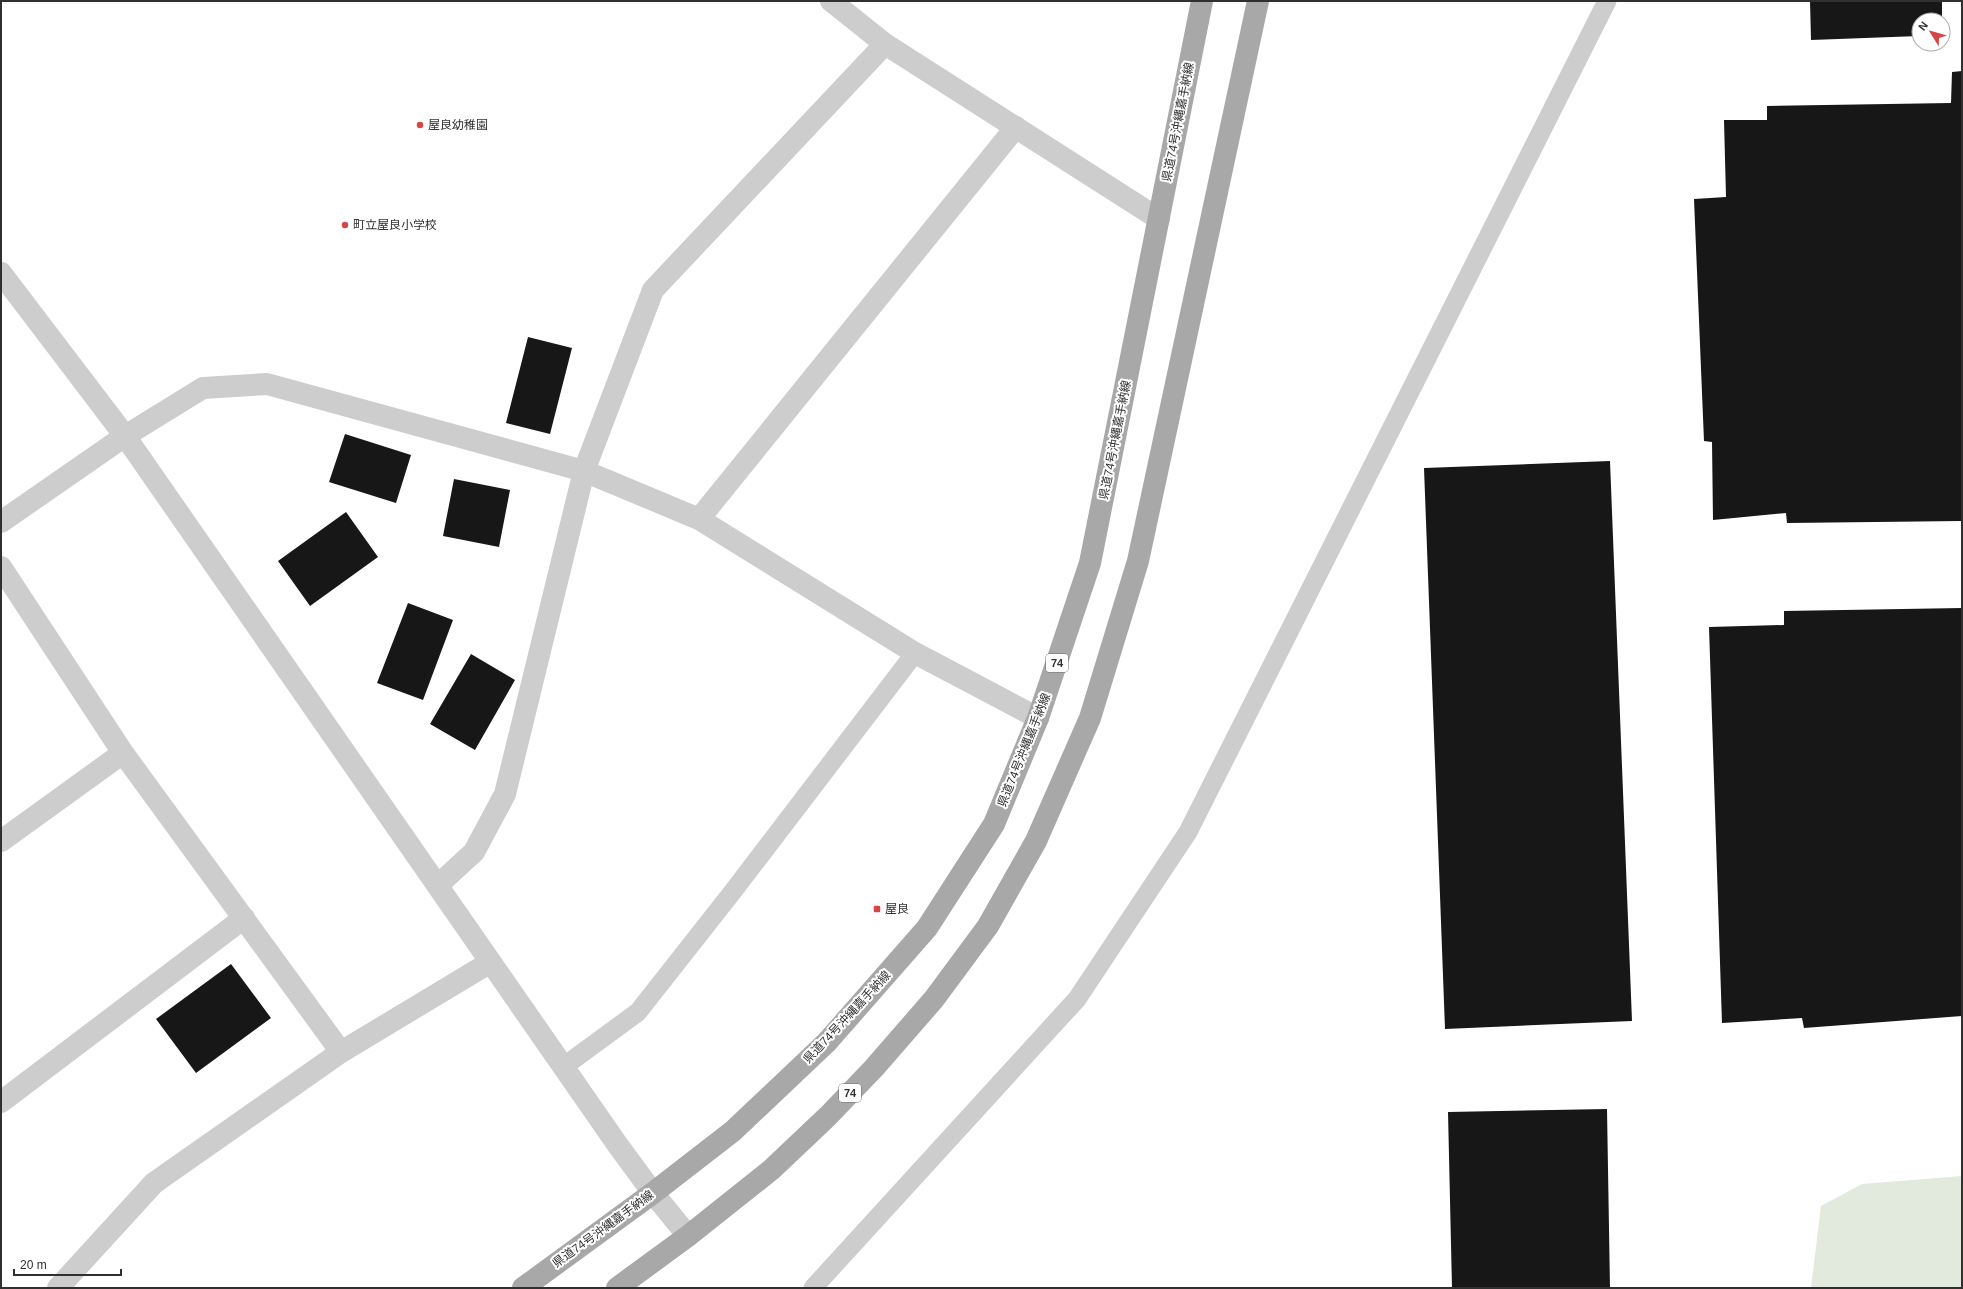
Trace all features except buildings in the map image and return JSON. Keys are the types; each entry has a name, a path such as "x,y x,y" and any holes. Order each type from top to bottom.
{"main road":[{"name":"県道74号沖縄嘉手納線","path":"523,1288 653,1193 733,1131 827,1042 927,928 994,824 1038,718 1090,563 1202,1"},
{"name":"74","path":"617,1288 688,1236 771,1170 828,1116 874,1068 934,999 988,926 1036,841 1090,718 1138,562 1258,1"}],"street":[{"path":"831,1 885,44 1159,219"},
{"path":"438,885 474,852 505,794 584,470 653,290 885,44"},
{"path":"698,519 1016,127"},
{"path":"1,273 125,436 438,885 489,962 653,1193 688,1236"},
{"path":"1,522 125,436 203,388 267,384 584,470 698,519 914,653 1038,718"},
{"path":"1,567 123,753 341,1052"},
{"path":"1,841 123,753"},
{"path":"1,1102 244,918"},
{"path":"58,1288 154,1183 341,1052 489,962"}],"lane":[{"path":"814,1288 1076,999 1188,832 1607,1"},
{"path":"563,1067 638,1012 734,890 914,653"}],"shaded area":[{"path":"1962,1176 1962,1288 1811,1288 1821,1206 1862,1184"}],"place":[{"name":"屋良幼稚園","path":"420,125"},
{"name":"町立屋良小学校","path":"345,225"},
{"name":"屋良","path":"877,909"}]}
